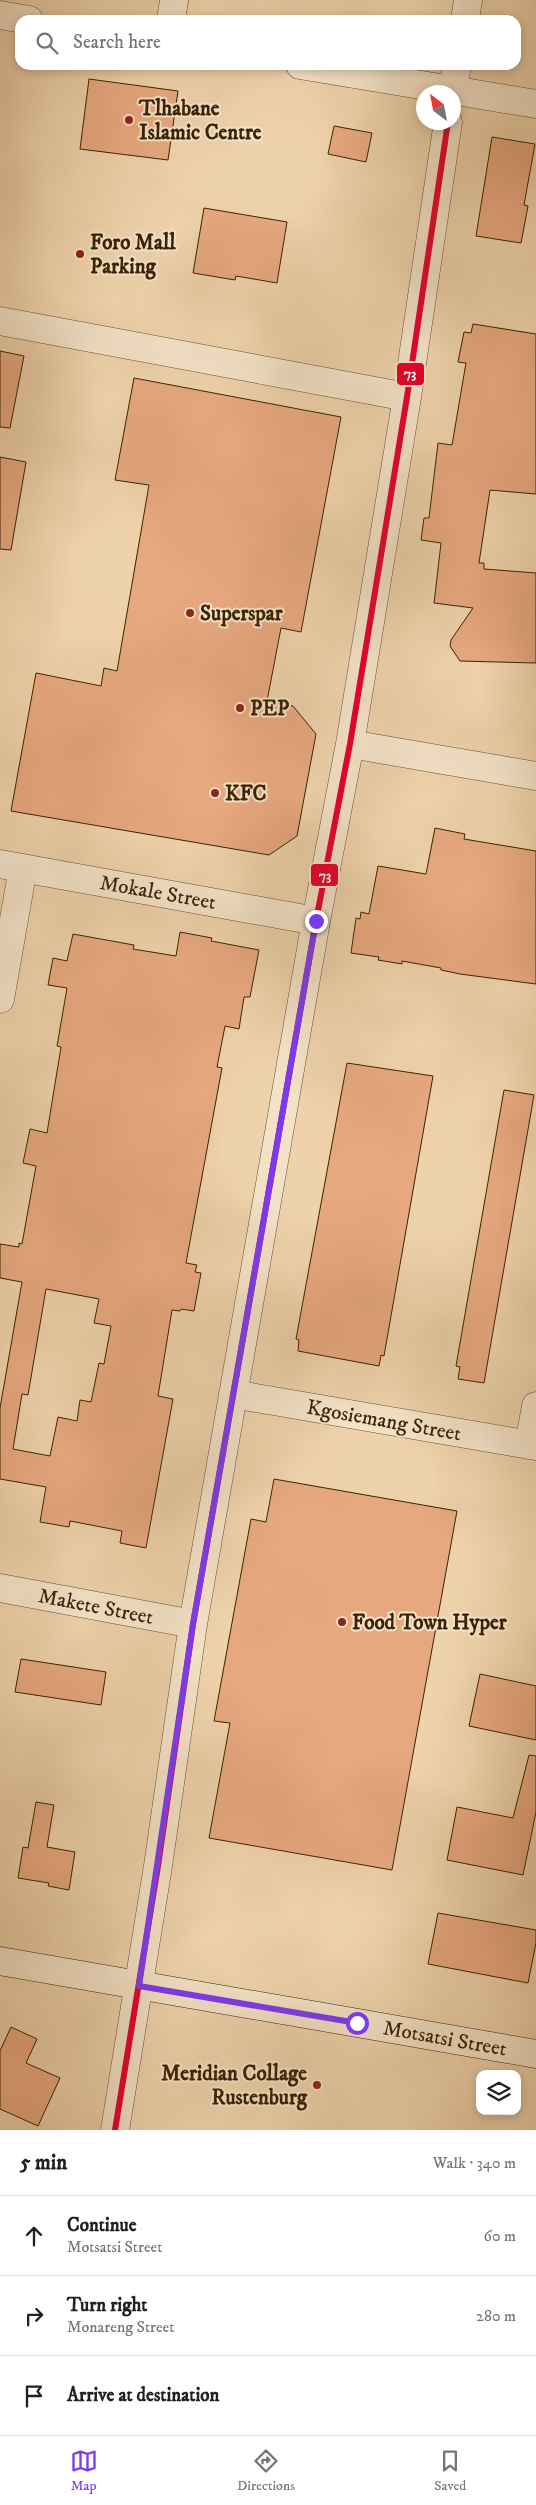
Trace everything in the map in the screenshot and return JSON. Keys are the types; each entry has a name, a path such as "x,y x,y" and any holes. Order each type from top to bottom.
{"street":[{"path":"171,15 174,0"},
{"path":"466,15 468,0"},
{"path":"0,15 15,18"},
{"path":"343,70 454,83 536,104"},
{"path":"115,2130 139,1986 193,1624 316,921 350,744 407,396 447,130"},
{"path":"0,321 407,396"},
{"path":"350,744 536,776"},
{"path":"0,999 11,866"},
{"name":"Mokale Street","path":"11,866 316,921"},
{"name":"Kgosiemang Street","path":"233,1394 533,1446"},
{"path":"533,1446 536,1406"},
{"name":"Makete Street","path":"0,1588 193,1624"},
{"name":"Motsatsi Street","path":"0,1962 536,2054"}],"building":[{"name":"Tlhabane Islamic Centre","path":"89,79 178,91 168,160 80,149"},
{"path":"334,126 372,133 366,162 328,154"},
{"path":"492,137 535,144 524,205 528,206 521,243 476,236"},
{"path":"204,208 287,222 277,283 236,276 235,280 193,273"},
{"path":"473,324 536,334 536,494 490,490 479,563 484,563 484,569 536,573 536,663 460,661 450,646 451,640 473,608 434,603 441,543 421,540 424,518 429,518 438,443 452,445 466,363 458,362 464,332 471,333"},
{"path":"0,351 24,356 10,428 0,427"},
{"path":"134,378 341,417 301,632 281,628 267,701 293,706 316,734 297,836 269,855 11,811 36,673 101,686 104,668 117,671 149,485 115,480"},
{"path":"0,457 26,462 11,550 0,549"},
{"path":"435,828 465,834 464,839 536,851 536,984 460,974 441,970 441,968 402,961 402,964 378,960 379,957 351,953 356,918 360,919 361,912 369,914 378,866 426,874"},
{"path":"180,932 212,938 211,941 259,950 250,997 244,997 239,1029 225,1026 217,1067 222,1068 186,1263 197,1265 195,1272 201,1273 194,1311 172,1310 158,1396 173,1399 146,1548 120,1543 122,1531 70,1521 69,1527 40,1522 46,1487 0,1479 0,1408 22,1282 0,1278 0,1244 19,1247 19,1243 22,1244 36,1166 23,1163 30,1129 47,1133 61,1047 57,1046 67,988 48,985 53,958 67,961 73,934 134,945 133,949 176,956","holes":["46,1289 99,1299 94,1323 111,1326 104,1364 99,1363 91,1402 80,1400 77,1421 58,1417 50,1456 13,1449 22,1394 28,1395"]},
{"path":"347,1063 433,1076 384,1356 381,1355 379,1366 298,1351 299,1340 296,1339"},
{"path":"504,1090 534,1095 484,1383 458,1379 460,1367 456,1366"},
{"name":"Food Town Hyper","path":"274,1479 457,1511 392,1870 209,1838 230,1723 214,1721 251,1519 266,1522"},
{"path":"21,1659 106,1672 101,1705 15,1692"},
{"path":"480,1674 536,1686 536,1740 469,1726"},
{"path":"529,1755 536,1756 536,1812 523,1875 447,1860 457,1807 513,1818"},
{"path":"36,1802 54,1805 47,1847 75,1852 69,1890 48,1886 49,1883 18,1878 23,1847 28,1848"},
{"path":"438,1913 536,1930 536,1943 528,1983 428,1964"},
{"path":"11,2027 37,2039 26,2063 60,2078 38,2126 0,2109 0,2051"}],"transit line":[{"name":"73","path":"115,2130 158,1866 193,1624 316,921 350,744 407,397 447,130"}],"place":[{"name":"Tlhabane Islamic Centre","path":"129,120"},
{"name":"Foro Mall Parking","path":"80,254"},
{"name":"Superspar","path":"190,613"},
{"name":"PEP","path":"240,708"},
{"name":"KFC","path":"215,793"},
{"name":"Food Town Hyper","path":"342,1622"},
{"name":"Meridian Collage Rustenburg","path":"317,2085"}],"route":[{"path":"316,921 193,1624 139,1986 357,2023"}]}
